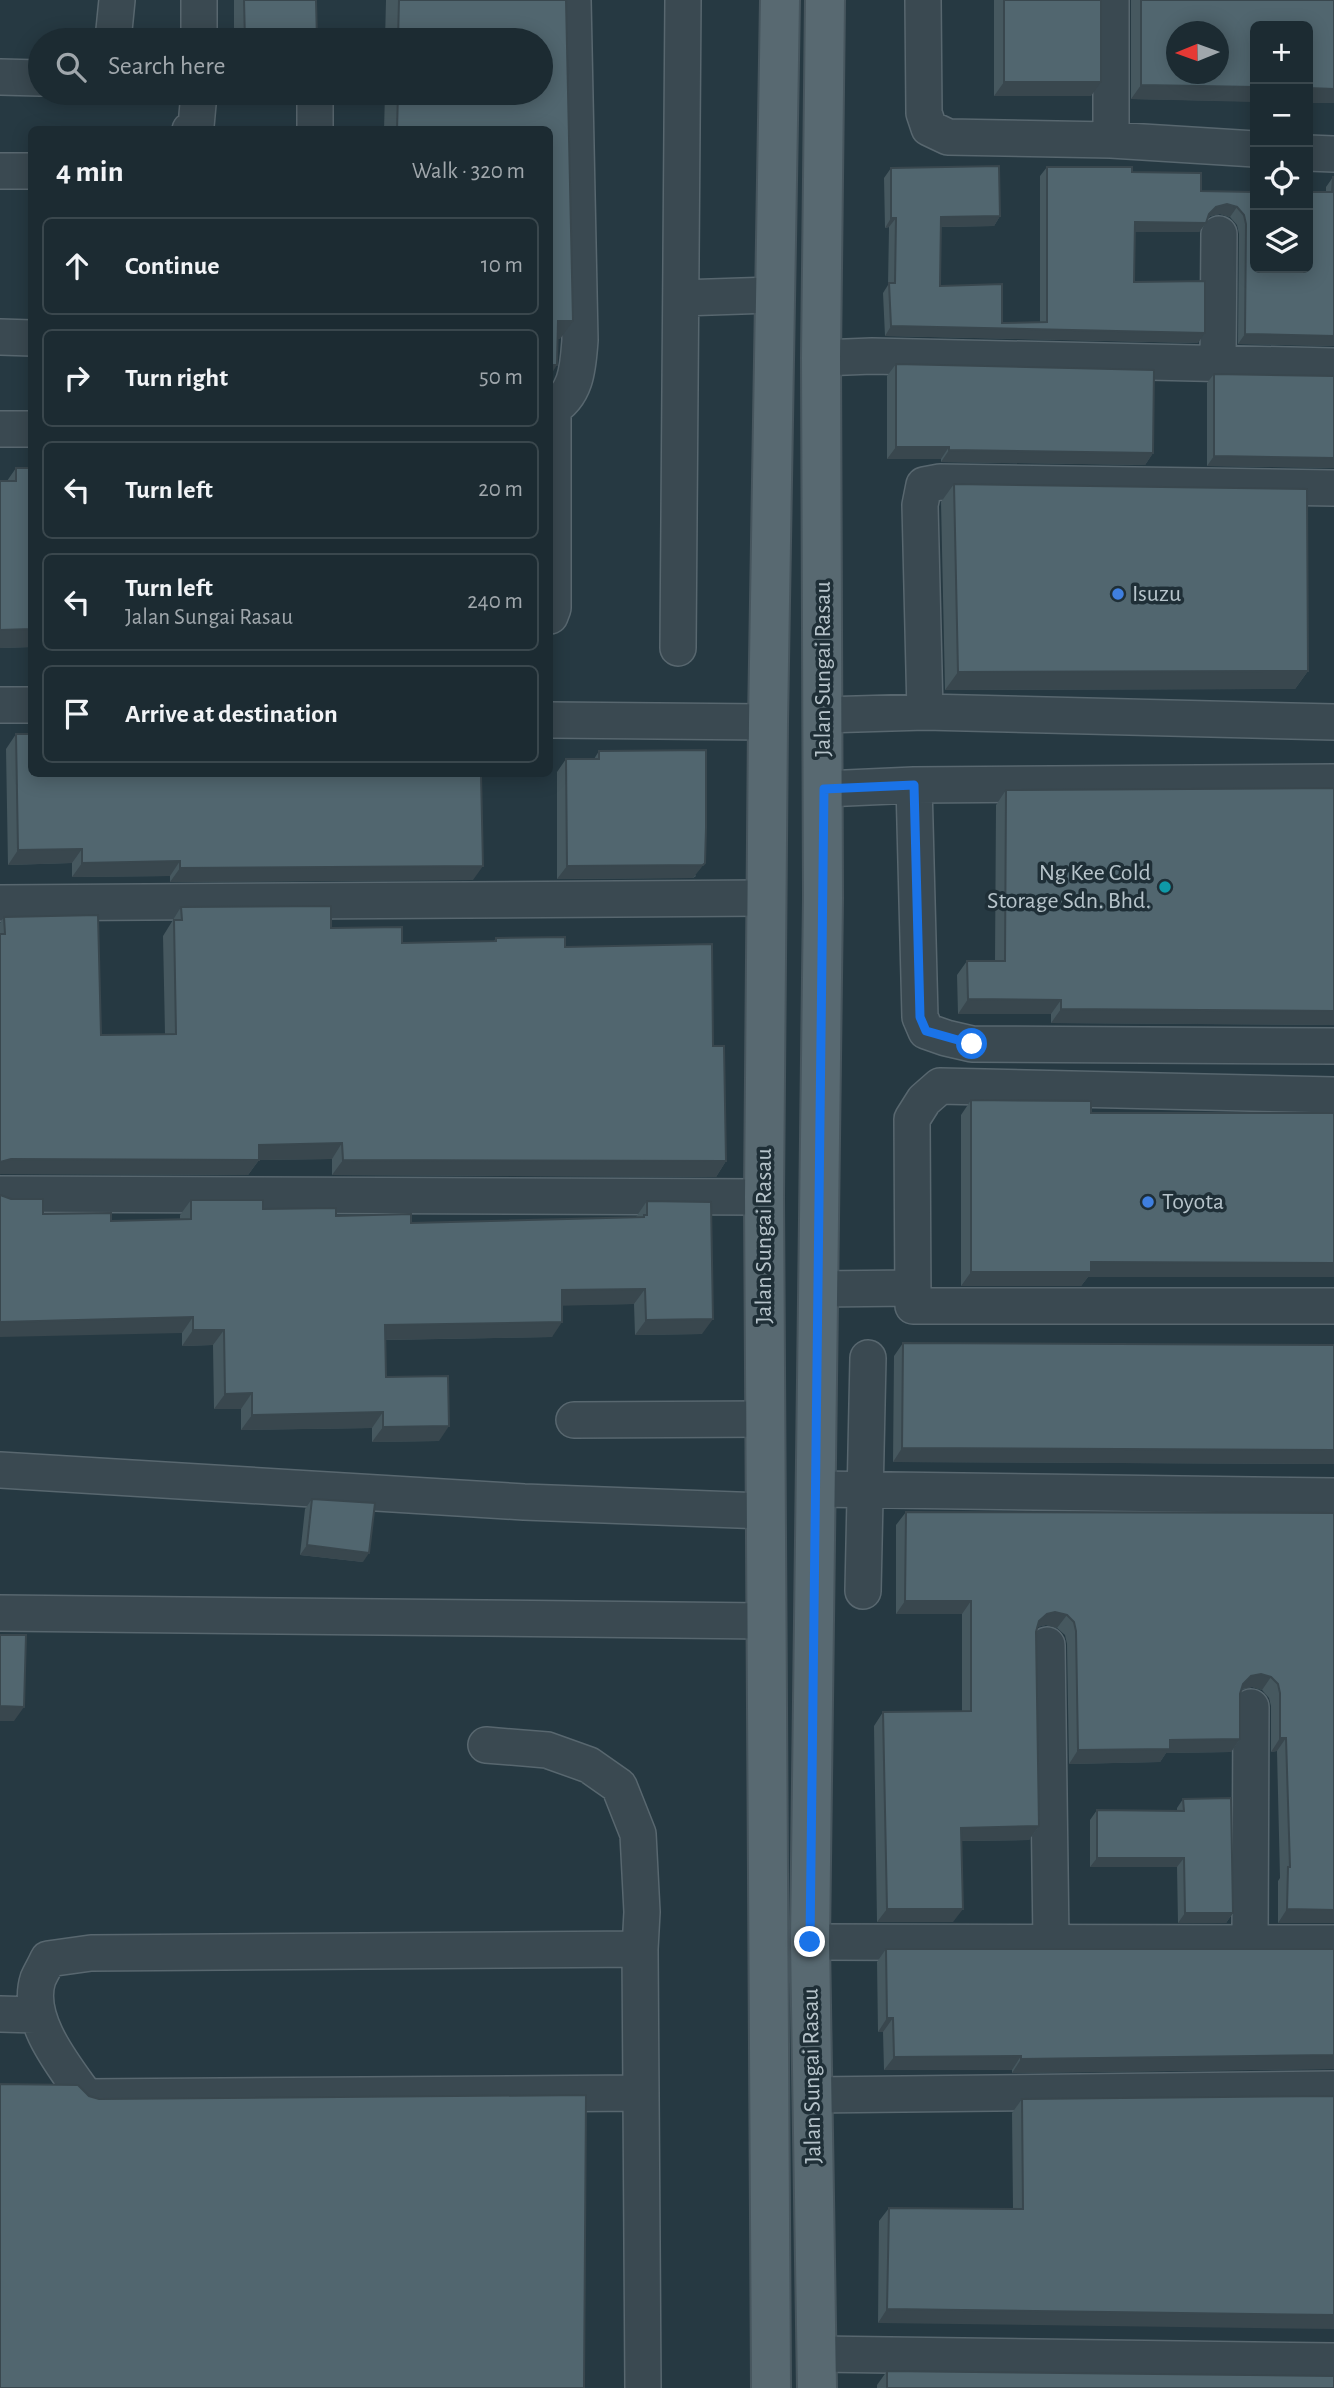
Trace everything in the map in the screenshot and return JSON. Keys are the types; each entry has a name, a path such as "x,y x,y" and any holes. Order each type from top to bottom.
{"main road":[{"name":"Jalan Sungai Rasau","path":"771,2388 764,1197 768,722 780,0"},
{"name":"Jalan Sungai Rasau","path":"817,2371 810,1942 824,789 821,358 825,0"}],"street":[{"path":"114,28 117,0"},
{"path":"199,0 200,28"},
{"path":"553,407 566,396 577,379 580,340 573,0"},
{"path":"678,648 683,0"},
{"path":"923,0 924,113 929,128 948,137 1111,140 1250,149"},
{"path":"1111,0 1111,140"},
{"path":"0,77 28,78"},
{"path":"196,126 199,105"},
{"path":"315,105 315,126"},
{"path":"1313,153 1334,154"},
{"path":"0,171 28,171"},
{"path":"1219,234 1219,363"},
{"path":"681,298 774,295"},
{"path":"0,337 28,338"},
{"path":"821,358 872,356 1334,366"},
{"path":"0,429 28,429"},
{"path":"925,712 920,505 923,485 940,482 1334,488"},
{"path":"0,705 28,705"},
{"path":"823,715 925,712 1334,722"},
{"path":"553,720 768,722"},
{"path":"824,789 914,785 1334,782"},
{"path":"914,785 920,1017 926,1031 972,1044 1334,1045"},
{"path":"0,903 766,898"},
{"path":"1334,1095 940,1086 924,1100 912,1119 913,1306 1334,1306"},
{"path":"0,1194 764,1197"},
{"path":"818,1289 913,1288"},
{"path":"863,1591 868,1358"},
{"path":"574,1420 765,1419"},
{"path":"0,1470 524,1502 765,1511"},
{"path":"815,1489 1334,1496"},
{"path":"0,1613 766,1621"},
{"path":"1047,1646 1051,1942"},
{"path":"1250,1943 1251,1707"},
{"path":"486,1745 547,1750 589,1765 619,1786 638,1834 642,1912 643,2388"},
{"path":"810,1942 1334,1943"},
{"path":"640,1949 91,1953 48,1959 37,1981 36,2015 62,2063 86,2097 641,2093"},
{"path":"0,2014 36,2015"},
{"path":"812,2095 1334,2089"},
{"path":"817,2371 1334,2361"}],"building":[{"path":"244,0 316,0 317,28 245,28"},
{"path":"399,0 566,0 573,321 558,321 557,365 553,365 553,126 397,126 398,105 553,105 553,28 398,28"},
{"path":"1004,0 1101,0 1101,82 1004,82"},
{"path":"1141,0 1334,0 1334,89 1313,88 1313,21 1250,21 1250,87 1141,85"},
{"path":"999,166 1000,216 941,217 940,286 1002,284 1002,323 1047,322 1047,167 1132,167 1132,172 1201,173 1201,191 1250,192 1250,273 1313,273 1313,192 1332,192 1334,177 1334,336 1245,334 1246,224 1244,215 1237,207 1227,204 1216,207 1209,214 1206,223 1135,222 1134,282 1205,281 1205,333 891,326 889,283 895,283 896,218 891,218 891,168"},
{"path":"896,364 1154,370 1153,453 896,447"},
{"path":"1214,374 1334,376 1334,458 1214,456"},
{"path":"16,468 28,468 28,629 0,630 0,481 16,481"},
{"name":"Isuzu","path":"954,484 1307,489 1308,671 958,672"},
{"path":"16,734 28,734 28,777 481,777 483,866 180,868 180,861 82,863 82,849 18,850"},
{"path":"706,750 703,865 567,866 566,759 599,759 599,751"},
{"name":"Ng Kee Cold Storage Sdn. Bhd.","path":"1334,788 1334,1011 1061,1009 1061,1000 968,999 967,961 1005,961 1006,790"},
{"path":"331,906 331,928 402,927 402,943 565,937 565,947 712,944 713,1046 724,1046 726,1161 343,1160 342,1143 259,1145 259,1160 11,1159 0,1162 0,934 5,934 4,917 98,915 101,1035 176,1034 174,920 182,920 181,907"},
{"name":"Toyota","path":"971,1100 1091,1101 1091,1113 1334,1113 1334,1263 1091,1262 1091,1272 971,1272"},
{"path":"0,1195 11,1199 43,1199 43,1214 111,1213 111,1221 191,1219 191,1200 263,1200 263,1209 336,1208 336,1216 411,1214 411,1223 644,1217 647,1215 647,1201 711,1202 713,1319 646,1320 645,1289 562,1290 562,1322 385,1325 386,1377 448,1376 449,1426 383,1427 383,1412 252,1415 252,1393 225,1394 224,1330 193,1330 193,1317 0,1322"},
{"path":"903,1343 1334,1345 1334,1450 902,1448"},
{"path":"312,1499 375,1503 369,1553 307,1545"},
{"path":"906,1512 1334,1513 1334,1910 1287,1909 1290,1867 1286,1738 1280,1738 1278,1684 1271,1677 1261,1674 1251,1676 1243,1684 1240,1694 1240,1739 1170,1740 1170,1749 1078,1750 1076,1631 1074,1622 1067,1615 1055,1612 1047,1614 1039,1621 1036,1632 1039,1826 961,1828 963,1909 887,1909 883,1712 971,1711 971,1601 905,1601"},
{"path":"0,1635 26,1635 24,1707 0,1706"},
{"path":"1231,1798 1233,1913 1185,1913 1184,1858 1097,1858 1097,1810 1184,1811 1183,1799"},
{"path":"886,1949 1334,1949 1334,2055 1021,2059 1021,2056 894,2057 893,2018 887,2018"},
{"path":"0,2084 78,2085 89,2096 99,2099 586,2095 584,2388 0,2388"},
{"path":"1334,2096 1334,2315 887,2309 889,2208 1023,2209 1022,2099"},
{"path":"887,2371 1334,2376 1334,2388 887,2388"}],"place":[{"name":"Isuzu","path":"1118,594"},
{"name":"Ng Kee Cold Storage Sdn. Bhd.","path":"1165,887"},
{"name":"Toyota","path":"1148,1202"}],"route":[{"path":"810,1942 824,789 914,785 920,1017 926,1031 972,1044"}]}
